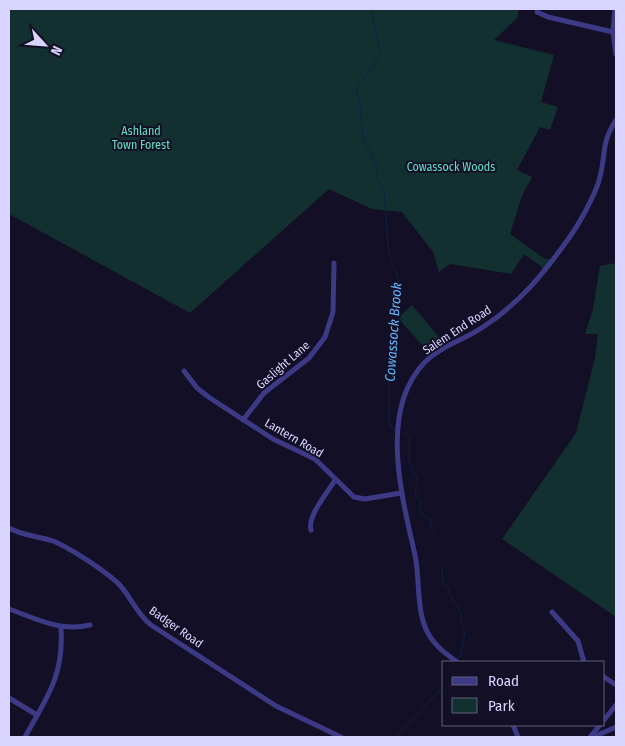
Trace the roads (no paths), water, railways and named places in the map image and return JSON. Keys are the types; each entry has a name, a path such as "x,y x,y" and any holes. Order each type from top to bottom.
{"street":[{"path":"615,9 613,32 616,54"},
{"path":"537,12 548,17 613,32"},
{"name":"Salem End Road","path":"455,661 434,643 425,626 416,558 401,493 398,461 400,416 405,394 414,375 424,363 436,353 478,331 497,317 542,276 571,235 594,192 600,176 605,141 616,120"},
{"name":"Gaslight Lane","path":"243,420 264,393 309,358 325,337 333,312 334,263"},
{"name":"Lantern Road","path":"184,371 197,388 243,420 273,439 309,456 350,495 357,499 401,493"},
{"path":"311,530 310,520 335,480"},
{"name":"Badger Road","path":"9,528 23,534 56,542 91,564 110,576 122,587 140,615 151,624 276,706 341,737"},
{"path":"9,609 62,628 90,625"},
{"path":"552,612 578,641 584,661"},
{"path":"25,737 53,686 62,653 62,628"},
{"path":"605,678 616,685"},
{"path":"9,698 37,715"},
{"path":"605,719 616,705"},
{"path":"592,737 599,726"},
{"path":"592,737 616,727"}],"waterway":[{"name":"Cowassock Brook","path":"371,9 380,51 374,65 356,89 360,105 363,138 378,168 376,177 384,190 388,246 398,278 398,288 392,316 389,369 389,421 395,430"},
{"name":"Cowassock Brook","path":"403,432 408,436"},
{"name":"Cowassock Brook","path":"409,438 409,460 412,469"},
{"name":"Cowassock Brook","path":"414,472 417,480 415,494 421,502 420,512 430,519 432,529"},
{"name":"Cowassock Brook","path":"433,532 435,538"},
{"name":"Cowassock Brook","path":"442,567 443,584 449,588 449,592 460,612 465,632 459,658"},
{"name":"Cowassock Brook","path":"396,737 442,686"}],"park label":[{"name":"Ashland Town Forest","path":"141,138"},
{"name":"Cowassock Woods","path":"451,167"}]}
